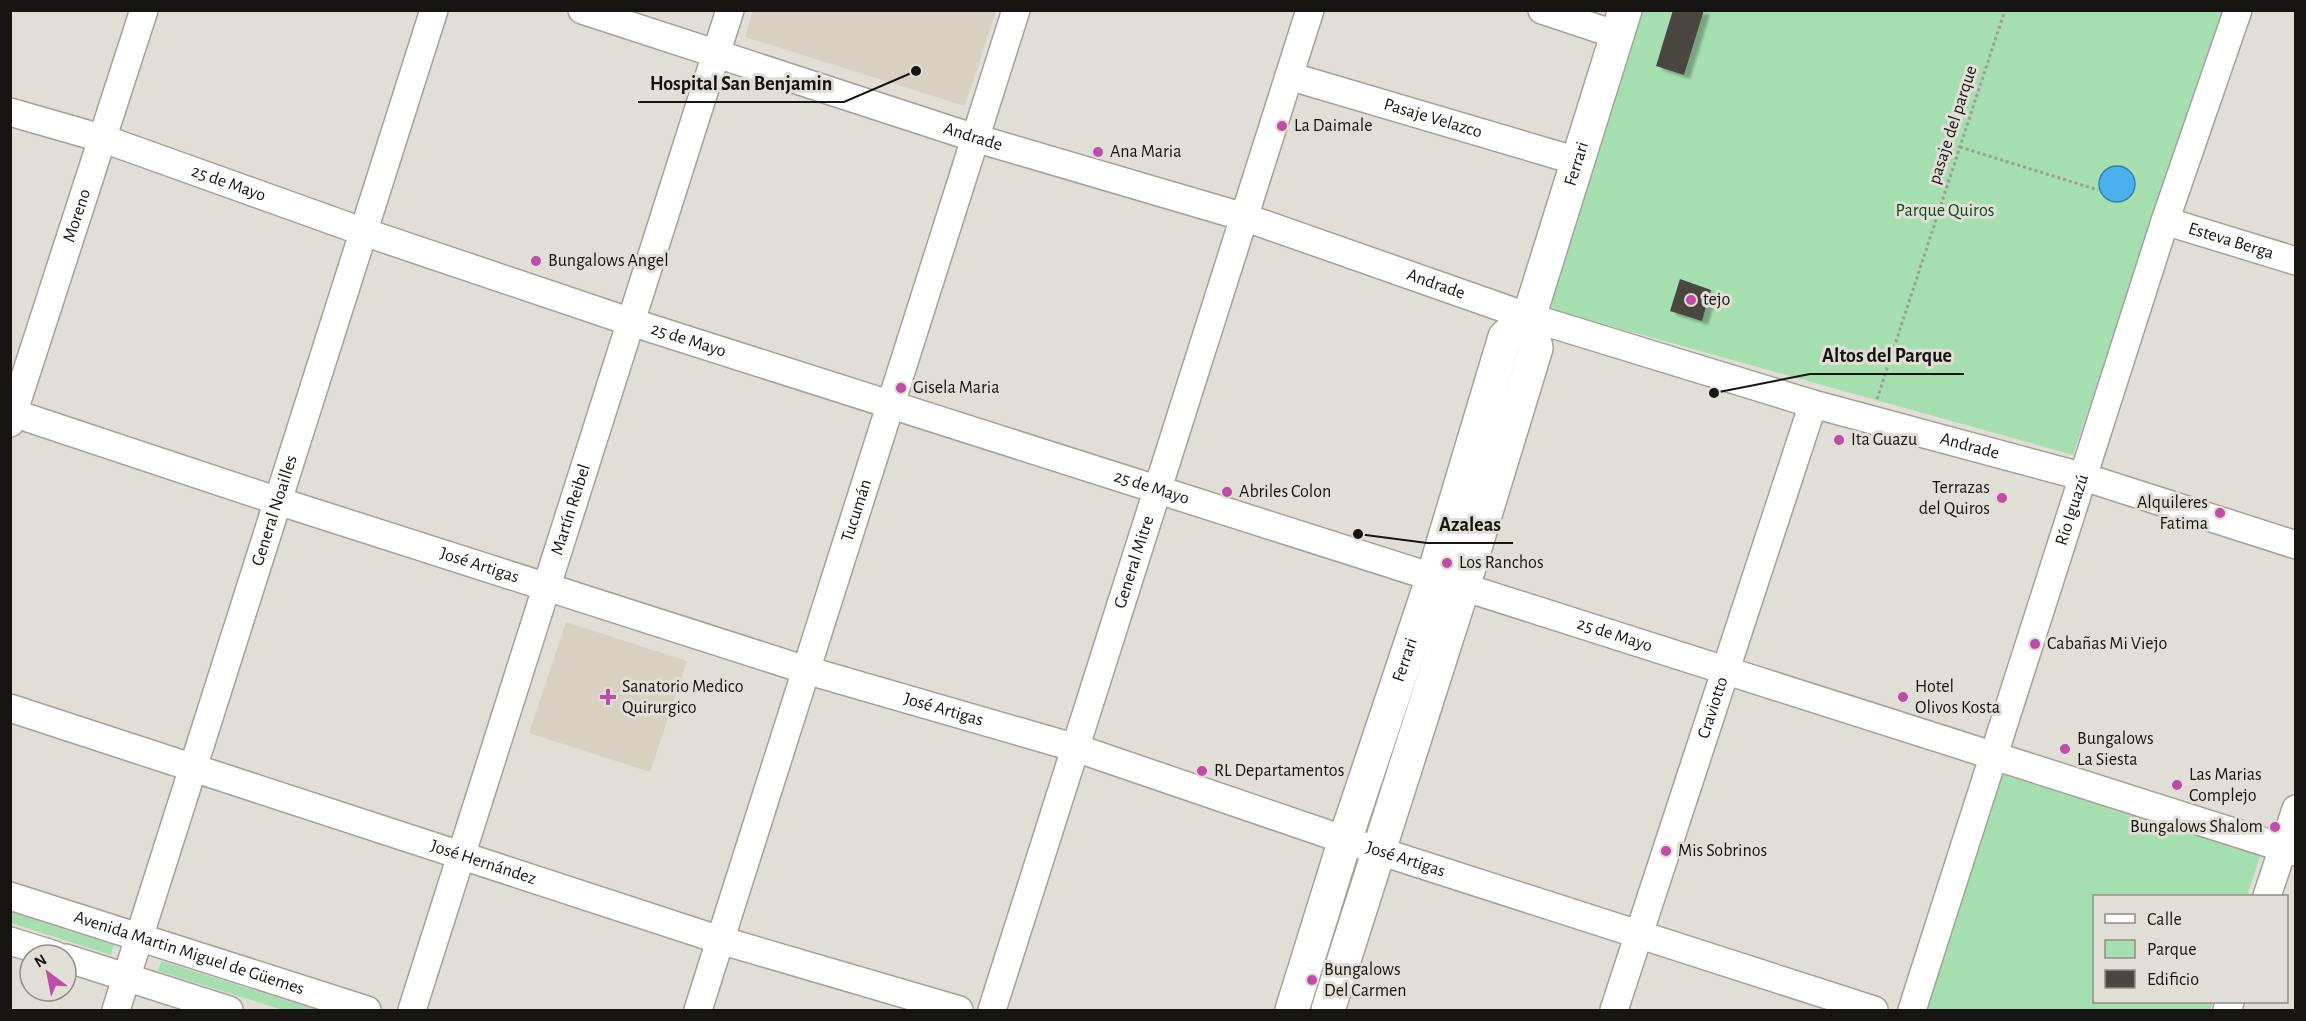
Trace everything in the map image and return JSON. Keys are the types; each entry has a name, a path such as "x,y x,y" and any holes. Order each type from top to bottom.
{"main road":[{"name":"Ferrari","path":"1328,1011 1536,348 1529,317 1621,23"},
{"name":"Ferrari","path":"1292,1011 1345,840 1432,577 1505,337 1529,317"}],"street":[{"name":"Moreno","path":"12,416 104,139 144,10"},
{"name":"General Noailles","path":"116,1011 434,10"},
{"name":"Andrade","path":"582,10 975,138 1244,217 1529,317 1813,404 2084,477 2295,545"},
{"name":"Martín Reibel","path":"412,1011 730,10"},
{"name":"Tucumán","path":"698,1011 1016,10"},
{"name":"General Mitre","path":"992,1011 1310,10"},
{"path":"1542,10 1621,23"},
{"name":"Río Iguazú","path":"1912,1011 2165,221 2238,10"},
{"name":"Pasaje Velazco","path":"1289,76 1577,161"},
{"name":"25 de Mayo","path":"10,112 104,139 364,232 631,322 2290,850"},
{"name":"Esteva Berga","path":"2165,221 2295,261"},
{"name":"Craviotto","path":"1614,1011 1813,404"},
{"name":"José Artigas","path":"12,416 806,670 1076,748 1345,840 1874,1011"},
{"name":"José Hernández","path":"10,708 720,940 959,1011"},
{"path":"2268,895 2290,850 2295,809"},
{"name":"Avenida Martin Miguel de Güemes","path":"10,896 367,1011"},
{"path":"78,962 228,1011"}],"path":[{"name":"pasaje del parque","path":"1871,418 2005,10"},
{"path":"1960,147 2098,190"}],"shaded area":[{"path":"753,10 996,11 965,106 745,37"},
{"name":"Sanatorio Medico Quirurgico","path":"566,622 687,661 650,772 529,733"}],"green space":[{"name":"Parque Quiros","path":"1643,11 2225,11 2073,455 1546,308"},
{"path":"2002,769 2262,851 2247,895 2093,895 2093,1003 2213,1003 2210,1010 1923,1010"},
{"path":"11,912 114,945 111,955 11,923"},
{"path":"161,961 317,1010 283,1010 158,971"}],"water":[{"path":"2117,166 2130,171 2135,184 2130,197 2117,202 2104,197 2099,184 2104,171"}],"building":[{"path":"1673,10 1704,10 1684,75 1656,66"},
{"name":"tejo","path":"1680,279 1711,290 1702,321 1670,311"}],"place":[{"name":"Hospital San Benjamin","path":"916,71"},
{"name":"La Daimale","path":"1282,126"},
{"name":"Ana Maria","path":"1098,152"},
{"name":"Bungalows Angel","path":"536,261"},
{"name":"tejo","path":"1691,300"},
{"name":"Gisela Maria","path":"901,388"},
{"name":"Altos del Parque","path":"1714,393"},
{"name":"Ita Guazu","path":"1839,440"},
{"name":"Abriles Colon","path":"1227,492"},
{"name":"Terrazas del Quiros","path":"2002,498"},
{"name":"Alquileres Fatima","path":"2220,513"},
{"name":"Azaleas","path":"1358,534"},
{"name":"Los Ranchos","path":"1447,563"},
{"name":"Cabañas Mi Viejo","path":"2035,644"},
{"name":"Sanatorio Medico Quirurgico","path":"608,697"},
{"name":"Hotel Olivos Kosta","path":"1903,697"},
{"name":"Bungalows La Siesta","path":"2065,749"},
{"name":"RL Departamentos","path":"1202,771"},
{"name":"Las Marias Complejo","path":"2177,785"},
{"name":"Bungalows Shalom","path":"2275,827"},
{"name":"Mis Sobrinos","path":"1666,851"},
{"name":"Bungalows Del Carmen","path":"1312,980"}]}
